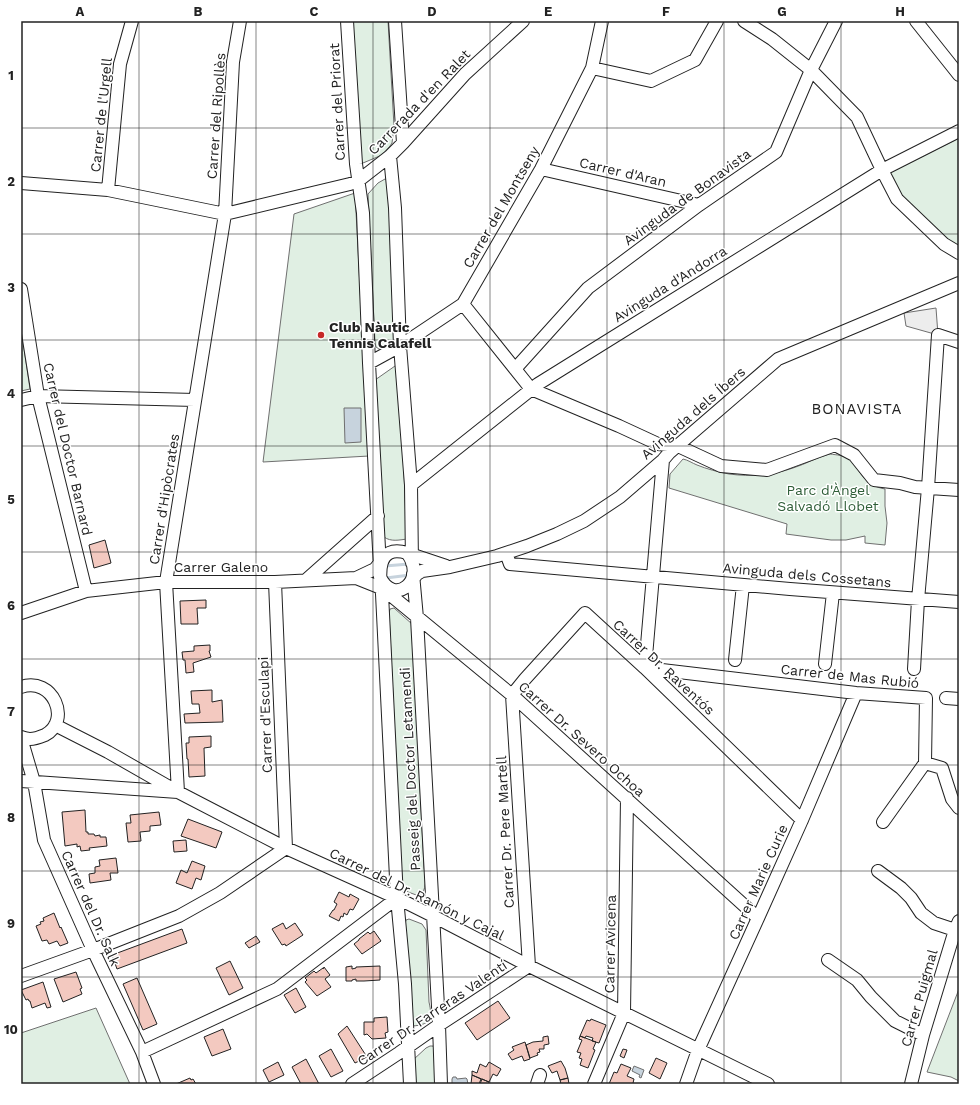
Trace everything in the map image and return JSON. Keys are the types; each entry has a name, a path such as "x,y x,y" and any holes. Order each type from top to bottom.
{"street":[{"name":"Carrer de l'Urgell","path":"108,190 120,64 132,21"},
{"name":"Carrer del Ripollès","path":"225,214 233,62 240,21"},
{"name":"Carrer del Priorat","path":"347,21 358,181"},
{"path":"395,21 403,143"},
{"name":"Carrerada d'en Ralet","path":"21,183 108,190 225,214 350,184 358,181 390,156 465,74 523,21"},
{"name":"Carrer del Montseny","path":"369,363 400,346 463,304 541,169 592,68 602,21"},
{"path":"592,68 650,81 696,60 717,21"},
{"path":"744,21 772,39 812,70 857,117 897,199 944,244 959,253"},
{"name":"Avinguda de Bonavista","path":"515,369 588,288 699,205 776,152 812,70 836,21"},
{"path":"916,21 959,75"},
{"name":"Avinguda d'Andorra","path":"411,486 532,389 882,170 959,131"},
{"name":"Passeig del Doctor Letamendi","path":"390,156 395,208 400,346 411,486 411,568 417,618 441,1084"},
{"name":"Carrer d'Aran","path":"541,169 699,205"},
{"name":"Passeig del Doctor Letamendi","path":"358,181 363,213 369,363 397,898 405,984 410,1084"},
{"name":"Carrer d'Hipòcrates","path":"178,792 166,582 225,214"},
{"name":"Avinguda dels Íbers","path":"411,568 417,574 422,571 506,553 557,534 584,521 620,497 778,359 959,283"},
{"name":"Carrer del Doctor Barnard","path":"21,289 38,396 86,591"},
{"path":"463,304 532,389 658,444 678,446 722,466 766,470 835,445 854,455 874,480 928,488 959,490"},
{"path":"914,669 938,335 959,342"},
{"path":"21,400 38,396 195,400"},
{"path":"645,668 664,460"},
{"path":"306,580 378,516"},
{"path":"381,571 386,555 393,551 400,551 411,568"},
{"name":"Avinguda dels Cossetans","path":"506,553 510,564 833,593 959,602"},
{"name":"Avinguda dels Íbers","path":"411,568 450,566"},
{"name":"Carrer Galeno","path":"356,578 375,570 381,571 394,590 400,590 406,587 411,568"},
{"name":"Carrer Galeno","path":"21,613 86,591 166,582 275,582 356,578 381,571"},
{"name":"Carrer Dr. Severo Ochoa","path":"381,571 417,618 512,695 758,918"},
{"name":"Carrer d'Esculapi","path":"275,582 286,848"},
{"path":"735,660 743,585"},
{"path":"825,664 833,593"},
{"name":"Carrer Dr. Raventós","path":"512,695 585,613 645,668 802,820"},
{"name":"Carrer de Mas Rubió","path":"645,668 856,693 926,698 925,763"},
{"path":"21,687 32,685 41,687 49,692 55,700 58,709 57,718 54,725 47,734 39,738 30,739 21,737"},
{"name":"Carrer Marie Curie","path":"686,1084 698,1050 802,820 856,693"},
{"name":"Carrer Dr. Pere Martell","path":"512,695 529,966"},
{"path":"946,698 959,699"},
{"name":"Carrer del Dr. Ramón y Cajal","path":"54,725 108,752 178,792 286,848 397,898 529,966 768,1084"},
{"name":"Carrer del Dr. Salk","path":"21,737 34,782 44,840 93,950 142,1052 154,1084"},
{"path":"883,822 925,763 942,768 952,799 959,807"},
{"path":"21,781 178,792"},
{"name":"Carrer Avicena","path":"594,1084 624,1013 627,798"},
{"path":"21,976 93,950 179,916 220,893 286,848"},
{"path":"878,871 911,898 921,913 934,923 957,926"},
{"path":"142,1052 277,989 397,898"},
{"name":"Carrer Puigmal","path":"911,1084 923,1035 957,926"},
{"path":"828,960 857,980 895,1021 923,1035"},
{"name":"Carrer Dr. Farreras Valentí","path":"352,1084 529,966"}],"green space":[{"path":"352,21 388,21 394,126 392,143 382,155 363,163 360,159"},
{"path":"959,138 959,252 933,233 885,175"},
{"path":"385,179 388,180 397,333 393,345 379,349 376,347 375,343 368,194 378,183"},
{"name":"Club Nàutic Tennis Calafell","path":"355,193 369,456 263,462 294,214"},
{"path":"21,329 30,389 21,391"},
{"path":"399,365 407,539 389,540 384,537 375,380 395,366"},
{"name":"Parc d'Àngel Salvadó Llobet","path":"830,454 849,459 854,463 861,475 867,481 877,487 885,489 887,523 885,545 865,543 865,536 846,540 831,540 786,534 787,524 669,488 670,474 683,459 709,469 729,474 754,475 770,474 785,470"},
{"path":"394,608 412,624 425,879 425,887 422,894 419,896 408,892 402,887 389,613 390,609"},
{"path":"409,919 422,924 426,930 429,1002 431,1013 429,1020 423,1024 412,1026 405,924 406,920"},
{"path":"959,989 959,1081 951,1077 927,1072"},
{"path":"96,1008 130,1084 21,1084 21,1033"},
{"path":"430,1046 433,1046 434,1049 436,1084 412,1084 413,1060"}],"shaded area":[{"path":"936,308 938,335 906,326 904,313"},
{"path":"344,408 361,408 361,442 345,443"},
{"path":"634,1066 644,1070 641,1078 639,1077 640,1075 632,1071"},
{"path":"453,1077 456,1077 457,1079 466,1078 468,1084 452,1084"}],"building":[{"path":"105,540 111,563 94,568 89,545"},
{"path":"206,600 206,608 197,608 198,624 181,624 180,601"},
{"path":"210,645 209,651 211,657 193,663 194,672 186,673 185,660 183,660 182,652 194,651 194,646"},
{"path":"212,690 212,702 222,700 223,722 185,723 184,714 200,713 199,704 192,704 191,691"},
{"path":"211,736 211,747 204,748 205,776 189,777 186,743 189,743 189,737"},
{"path":"85,810 86,832 88,832 88,834 94,834 95,836 100,835 100,837 106,837 107,846 89,848 90,850 81,851 80,846 77,847 77,844 65,846 62,812"},
{"path":"159,812 161,825 150,826 150,831 140,832 141,841 128,842 126,823 131,823 130,815"},
{"path":"188,819 222,832 216,848 181,836"},
{"path":"186,840 187,851 174,852 173,841"},
{"path":"116,858 118,873 110,873 111,880 90,883 89,874 95,873 95,867 100,866 99,860"},
{"path":"192,861 205,866 201,880 196,878 192,889 176,883 181,870 187,873"},
{"path":"339,892 349,897 350,894 359,899 353,910 350,909 347,915 344,913 343,917 341,916 339,921 329,916 337,904 334,902"},
{"path":"54,913 68,943 60,946 57,941 49,944 47,940 42,941 36,926 41,924 40,922 44,921 43,918"},
{"path":"283,923 286,929 295,923 303,935 286,946 285,944 282,945 272,929"},
{"path":"182,929 187,943 117,969 112,955"},
{"path":"374,931 381,941 362,954 354,944 368,932 370,934"},
{"path":"256,936 260,942 249,948 245,943"},
{"path":"230,961 243,988 229,995 216,968"},
{"path":"352,966 352,969 356,967 380,966 380,980 356,981 356,979 346,981 346,967"},
{"path":"324,967 330,975 325,979 331,987 317,996 305,982 307,980 305,978 314,971 316,973"},
{"path":"76,972 82,988 80,989 82,994 63,1002 54,979"},
{"path":"137,978 157,1024 143,1030 123,984"},
{"path":"43,982 51,1007 47,1008 45,1003 32,1008 30,1001 28,999 26,1000 21,990"},
{"path":"296,988 306,1007 295,1013 284,995"},
{"path":"498,1001 510,1018 477,1040 465,1023"},
{"path":"387,1017 388,1032 385,1033 386,1038 372,1039 367,1034 364,1035 364,1022 374,1022 374,1018"},
{"path":"591,1019 606,1025 599,1043 592,1041 593,1038 586,1036 585,1038 580,1036 587,1020 590,1021"},
{"path":"347,1026 367,1057 355,1063 338,1034"},
{"path":"223,1029 231,1049 212,1056 204,1037"},
{"path":"548,1036 549,1044 544,1045 544,1049 539,1049 540,1052 537,1053 538,1055 530,1058 526,1045 533,1042 543,1041 543,1037"},
{"path":"580,1036 596,1042 593,1049 595,1050 588,1068 580,1065 582,1059 579,1058 581,1053 577,1052 582,1040 579,1039"},
{"path":"525,1042 530,1059 524,1061 522,1056 512,1060 508,1054 514,1050 512,1047"},
{"path":"331,1049 343,1071 331,1077 319,1056"},
{"path":"623,1049 627,1050 624,1058 620,1056"},
{"path":"656,1058 667,1063 660,1079 649,1073"},
{"path":"306,1059 319,1084 301,1084 292,1067"},
{"path":"561,1061 568,1078 560,1080 557,1071 552,1073 548,1066"},
{"path":"278,1062 284,1075 269,1082 263,1070"},
{"path":"489,1062 501,1069 497,1076 493,1074 489,1082 472,1075 472,1071 477,1073 480,1064 486,1067"},
{"path":"621,1064 631,1068 627,1076 634,1079 633,1083 635,1084 609,1084 614,1072 617,1073"},
{"path":"472,1075 481,1079 479,1084 471,1084"},
{"path":"190,1078 191,1080 193,1079 196,1084 176,1084"},
{"path":"568,1078 569,1084 561,1084 560,1080"},
{"path":"482,1079 489,1082 489,1084 480,1084"}],"waterway":[{"path":"385,566 409,564"},
{"path":"386,578 410,575"}],"place":[{"name":"Club Nàutic Tennis Calafell","path":"321,335"}],"district":[{"name":"BONAVISTA","path":"857,409"}]}
